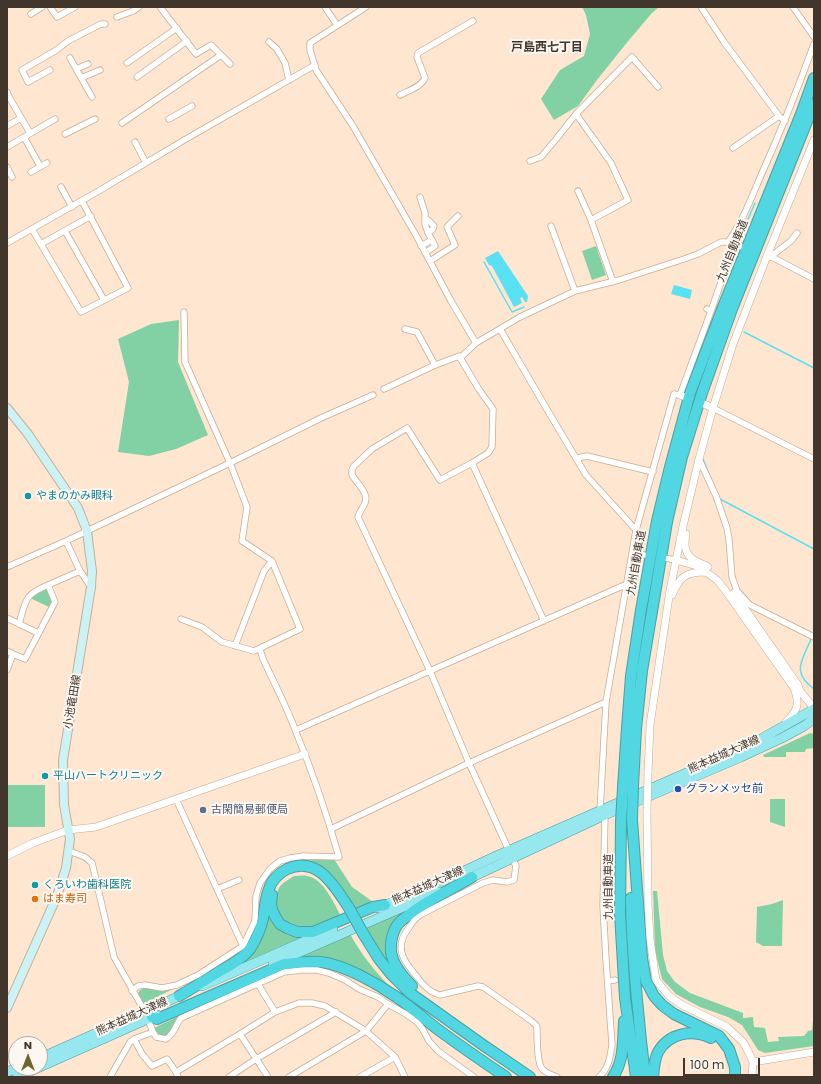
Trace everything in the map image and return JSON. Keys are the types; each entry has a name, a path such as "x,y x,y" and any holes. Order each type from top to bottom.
{"highway":[{"name":"九州自動車道","path":"636,1077 625,998 620,914 628,787 627,728 641,610 657,521 690,393 814,78"},
{"name":"九州自動車道","path":"628,787 642,671 667,522 682,457 732,309 814,104"},
{"name":"九州自動車道","path":"626,821 631,926 642,1054 646,1077"},
{"path":"626,821 646,982 654,996 668,1010 719,1036 729,1048 733,1057 735,1077"},
{"path":"179,996 238,960 249,950 263,921 269,888 273,881 282,872 291,867 299,866 316,869 324,874 334,885 346,910"},
{"path":"385,905 373,907 313,932 297,932 280,924 272,910 271,903 276,885 283,876 294,871 307,872 319,876 328,885 346,910 361,935 380,968 435,1028"},
{"path":"443,1017 411,986 394,962 391,953 393,932 400,921 422,905 472,877"},
{"path":"361,935 391,974 410,993 530,1077"},
{"path":"148,1016 157,1019 284,964 321,962 334,965 351,972 398,998 435,1028 506,1077"},
{"path":"613,1077 620,1062 623,1042 625,998"},
{"path":"652,1077 658,1053 666,1041 675,1036 696,1033 712,1038 720,1046 729,1062 730,1077"},
{"path":"519,1070 535,1077"}],"main road":[{"name":"小池竜田線","path":"7,408 28,434 78,508 87,531 92,571 91,588 63,760 64,805 70,839 66,868 57,896 7,1008"},
{"name":"熊本益城大津線","path":"602,813 685,772 750,745 814,709"},
{"name":"熊本益城大津線","path":"48,1064 148,1016 179,996 385,905 510,854 602,813 741,757 804,726 814,719"},
{"name":"熊本益城大津線","path":"48,1055 148,1016 472,877 510,854"}],"street":[{"path":"31,14 42,7"},
{"path":"50,7 57,17 75,7"},
{"path":"117,17 139,7"},
{"path":"160,7 196,54 211,45 230,64"},
{"path":"325,7 337,25"},
{"path":"366,7 310,43 310,50 316,70 353,126 476,343"},
{"path":"701,7 724,42 779,116 785,121"},
{"path":"793,7 814,37"},
{"path":"400,95 420,85 425,78 416,57 418,53 473,21"},
{"path":"50,70 28,82 22,70 55,51 68,41 101,24 105,24"},
{"path":"127,63 177,28"},
{"path":"137,77 187,41"},
{"path":"269,42 277,48 285,64 290,80"},
{"path":"599,1077 608,1067 611,1050 603,906 602,813 606,702 636,530 674,394 683,396 709,310 734,244 733,234 746,210 785,121 814,44"},
{"path":"122,124 221,55"},
{"path":"530,160 541,157 576,114 632,57 658,87"},
{"path":"70,58 92,97"},
{"path":"76,69 88,64"},
{"path":"7,243 72,207 315,65"},
{"path":"81,78 100,70"},
{"path":"7,92 30,133"},
{"path":"169,119 192,106"},
{"path":"576,114 611,163 628,200 591,220"},
{"path":"733,148 779,116"},
{"path":"7,126 21,118"},
{"path":"7,147 55,119"},
{"path":"65,134 95,119"},
{"path":"24,137 40,166"},
{"path":"752,1077 753,1062 743,1042 727,1027 682,1005 669,996 653,980 649,925 647,811 650,725 676,560 688,504 713,408 733,344 814,140"},
{"path":"135,142 146,163"},
{"path":"31,172 47,163"},
{"path":"7,167 12,177"},
{"path":"61,188 72,207"},
{"path":"578,191 591,220 613,282"},
{"path":"420,197 425,213 428,233 435,246 425,253"},
{"path":"32,229 81,312 128,288 82,201"},
{"path":"41,244 91,216"},
{"path":"430,261 455,245 447,227 458,216"},
{"path":"551,226 575,291"},
{"path":"66,231 104,300"},
{"path":"768,256 791,242 797,233"},
{"path":"421,246 432,240"},
{"path":"460,358 476,343 520,317 575,291 613,282 684,259 698,254 721,242 734,244"},
{"path":"759,254 768,256 814,279"},
{"path":"181,619 202,627 222,642 254,651 300,629 272,560 242,541 247,507 230,463 185,362 184,312"},
{"path":"405,329 417,332 435,365"},
{"path":"500,329 586,475 636,530"},
{"path":"384,389 435,365 459,356 492,409 492,447 488,453 440,480 407,428 372,449 354,466 352,475 366,496 366,502 359,511 358,517 430,671 469,763 516,866 514,880 507,882 492,880 483,883 420,915 405,932 401,949 403,958 420,982 434,993 440,995 478,986 483,987 530,1020 536,1025 537,1028 541,1067 543,1070 557,1077"},
{"path":"7,566 66,541 321,418 373,395"},
{"path":"704,404 814,459"},
{"path":"577,458 587,456 653,472"},
{"path":"699,459 716,496 727,528 732,578 737,591 750,605 814,638"},
{"path":"472,463 544,621"},
{"path":"688,504 685,546 687,552 694,560 706,566 707,570"},
{"path":"66,541 80,571 91,588"},
{"path":"632,553 644,555"},
{"path":"664,558 676,560 707,570 723,580 731,589 798,685 795,714 786,722 757,738 750,745"},
{"path":"235,646 264,571 272,560"},
{"path":"668,604 674,589 684,575 707,570"},
{"path":"20,624 25,603 30,595 36,590 80,571"},
{"path":"296,730 626,584"},
{"path":"7,652 25,659 55,602 48,585"},
{"path":"7,618 38,633"},
{"path":"132,991 138,986 145,985 162,988 177,985 198,975 243,946 255,921 256,896 260,882 270,869 280,861 304,856 339,857 331,829 296,730 263,659 260,648"},
{"path":"7,670 13,654"},
{"path":"797,689 814,709 812,717 804,726"},
{"path":"331,829 469,763 606,702"},
{"path":"7,856 33,843 68,830 96,827 305,754"},
{"path":"176,799 243,946"},
{"path":"69,851 85,857 92,863 114,958 148,1016 156,1037 166,1039 174,1032 176,1025 181,1018 284,972 317,970 346,980 359,989 378,997 406,1014 417,1022 429,1041 438,1051 473,1076"},
{"path":"217,889 239,880"},
{"path":"608,981 615,980"},
{"path":"258,984 275,1012"},
{"path":"134,1039 142,1054 152,1066 167,1059 177,1074 275,1012 299,1003 312,1003 325,1006 366,1031 395,1057 405,1077"},
{"path":"289,1077 366,1031 388,1004"},
{"path":"229,1077 256,1059 336,1012"},
{"path":"110,1077 130,1042 153,1032"},
{"path":"240,1034 268,1077"},
{"path":"753,1062 814,1052"},
{"path":"360,1077 395,1057"}],"green space":[{"path":"582,7 659,7 629,40 578,106 554,120 541,99 560,70 584,56 590,34 586,15"},
{"path":"596,246 606,275 592,280 582,251"},
{"path":"179,320 178,362 208,435 176,449 149,456 118,452 129,382 118,339 151,324"},
{"path":"45,589 48,590 52,600 49,607 30,598 33,593"},
{"path":"810,733 814,734 814,748 806,749 805,752 786,752 786,757 764,757 763,755"},
{"path":"7,785 45,785 45,827 7,827"},
{"path":"770,799 785,799 785,827 770,822"},
{"path":"334,859 352,887 373,902 352,911 329,874 281,866 295,861"},
{"path":"294,876 307,876 313,878 323,886 341,916 307,928 295,927 284,921 276,909 276,896 281,885"},
{"path":"653,891 657,891 663,955 667,971 675,982 690,993 743,1013 743,1018 753,1017 754,1027 765,1028 768,1042 779,1041 778,1037 804,1036 808,1031 812,1030 814,1011 814,1046 765,1053 758,1050 742,1025 728,1017 700,1007 676,994 662,979 655,950"},
{"path":"268,899 271,915 304,937 244,963 242,960"},
{"path":"783,900 782,946 763,946 756,942 757,907"},
{"path":"417,903 398,922 393,973 360,927"},
{"path":"349,932 368,961 390,987 355,972 287,960"},
{"path":"147,987 163,991 173,989 143,1004 137,995 140,990"},
{"path":"179,1016 167,1036 158,1034 155,1030 154,1028"}],"water":[{"path":"498,251 528,296 527,302 525,302 522,297 520,298 522,303 514,307 492,266 489,265 485,258"},
{"path":"674,285 692,290 690,299 671,294"}],"waterway":[{"path":"739,240 755,203"},
{"path":"484,262 512,312 524,307"},
{"path":"744,332 814,368"},
{"path":"703,459 711,479"},
{"path":"720,499 814,549"},
{"path":"811,639 800,666 803,677 814,689"}],"place":[{"name":"やまのかみ眼科","path":"28,496"},
{"name":"平山ハートクリニック","path":"45,776"},
{"name":"グランメッセ前","path":"678,789"},
{"name":"古閑簡易郵便局","path":"203,810"},
{"name":"くろいわ歯科医院","path":"35,885"},
{"name":"はま寿司","path":"35,899"}],"district":[{"name":"戸島西七丁目","path":"547,48"}]}
